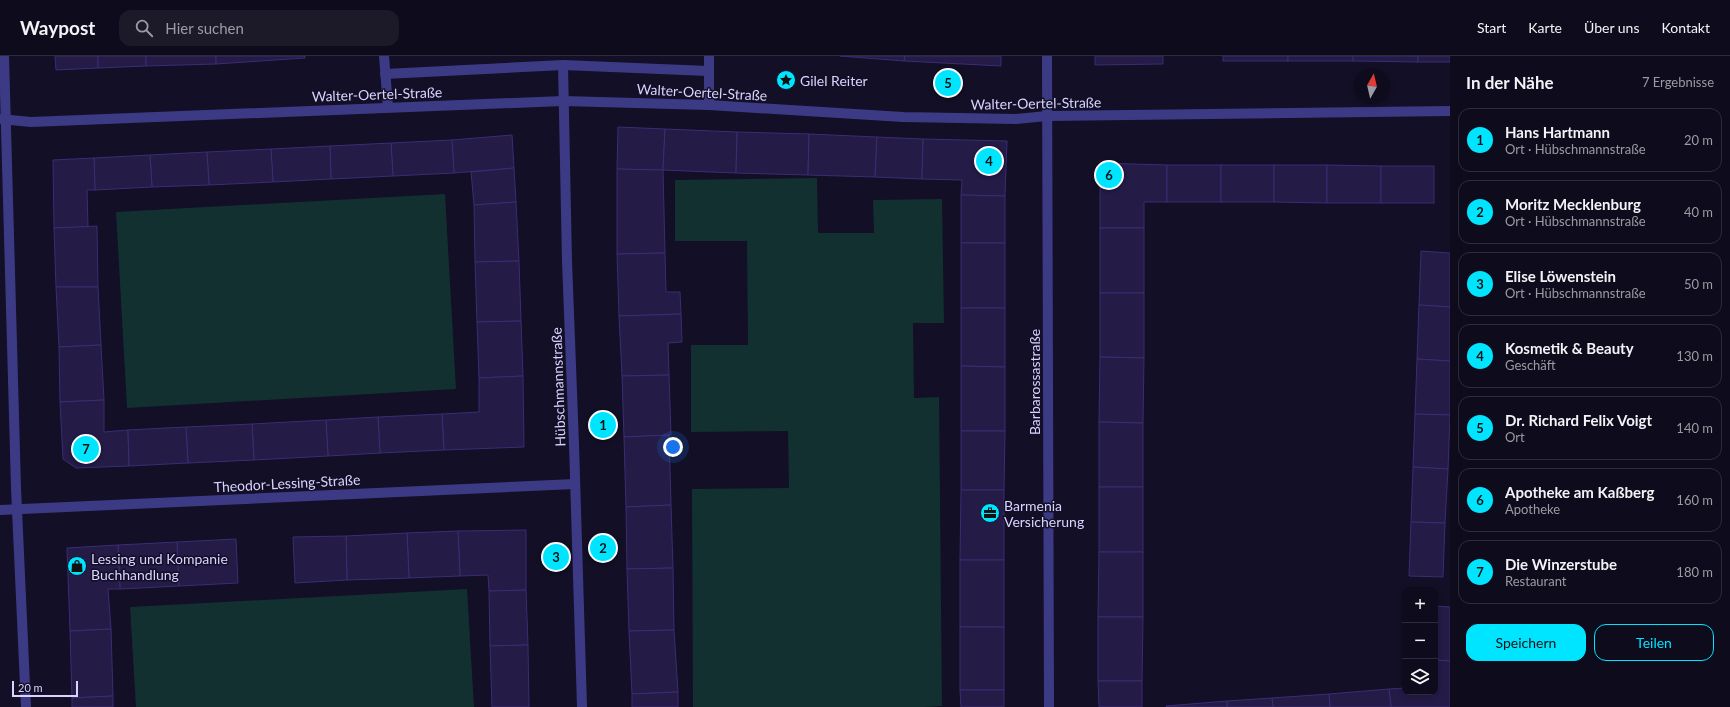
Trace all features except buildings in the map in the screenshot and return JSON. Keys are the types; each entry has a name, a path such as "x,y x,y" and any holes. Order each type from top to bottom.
{"street":[{"path":"4,56 3,120 17,509 26,707"},
{"path":"384,56 388,107"},
{"path":"709,56 709,105"},
{"name":"Barbarossastraße","path":"1047,56 1049,707"},
{"name":"Walter-Oertel-Straße","path":"385,74 563,65 708,71"},
{"name":"Hübschmannstraße","path":"563,65 582,707"},
{"name":"Walter-Oertel-Straße","path":"3,120 38,122 198,117 388,107 563,101 709,105 903,117 1016,119 1047,116 1450,111"},
{"name":"Theodor-Lessing-Straße","path":"0,510 576,484"}],"green space":[{"path":"817,178 818,233 874,233 873,200 942,199 944,323 913,323 914,398 939,397 942,706 693,707 692,489 789,488 788,431 691,432 691,345 748,345 747,241 675,241 675,180"},
{"path":"445,194 456,389 127,408 116,212"},
{"path":"467,589 474,707 136,707 130,607"}],"place":[{"name":"Gilel Reiter","path":"786,80"},
{"name":"Dr. Richard Felix Voigt","path":"948,83"},
{"name":"Kosmetik & Beauty","path":"989,161"},
{"name":"Apotheke am Kaßberg","path":"1109,175"},
{"name":"Hans Hartmann","path":"603,425"},
{"name":"Die Winzerstube","path":"86,449"},
{"name":"Barmenia Versicherung","path":"990,513"},
{"name":"Moritz Mecklenburg","path":"603,548"},
{"name":"Elise Löwenstein","path":"556,557"},
{"name":"Lessing und Kompanie Buchhandlung","path":"77,566"}]}
